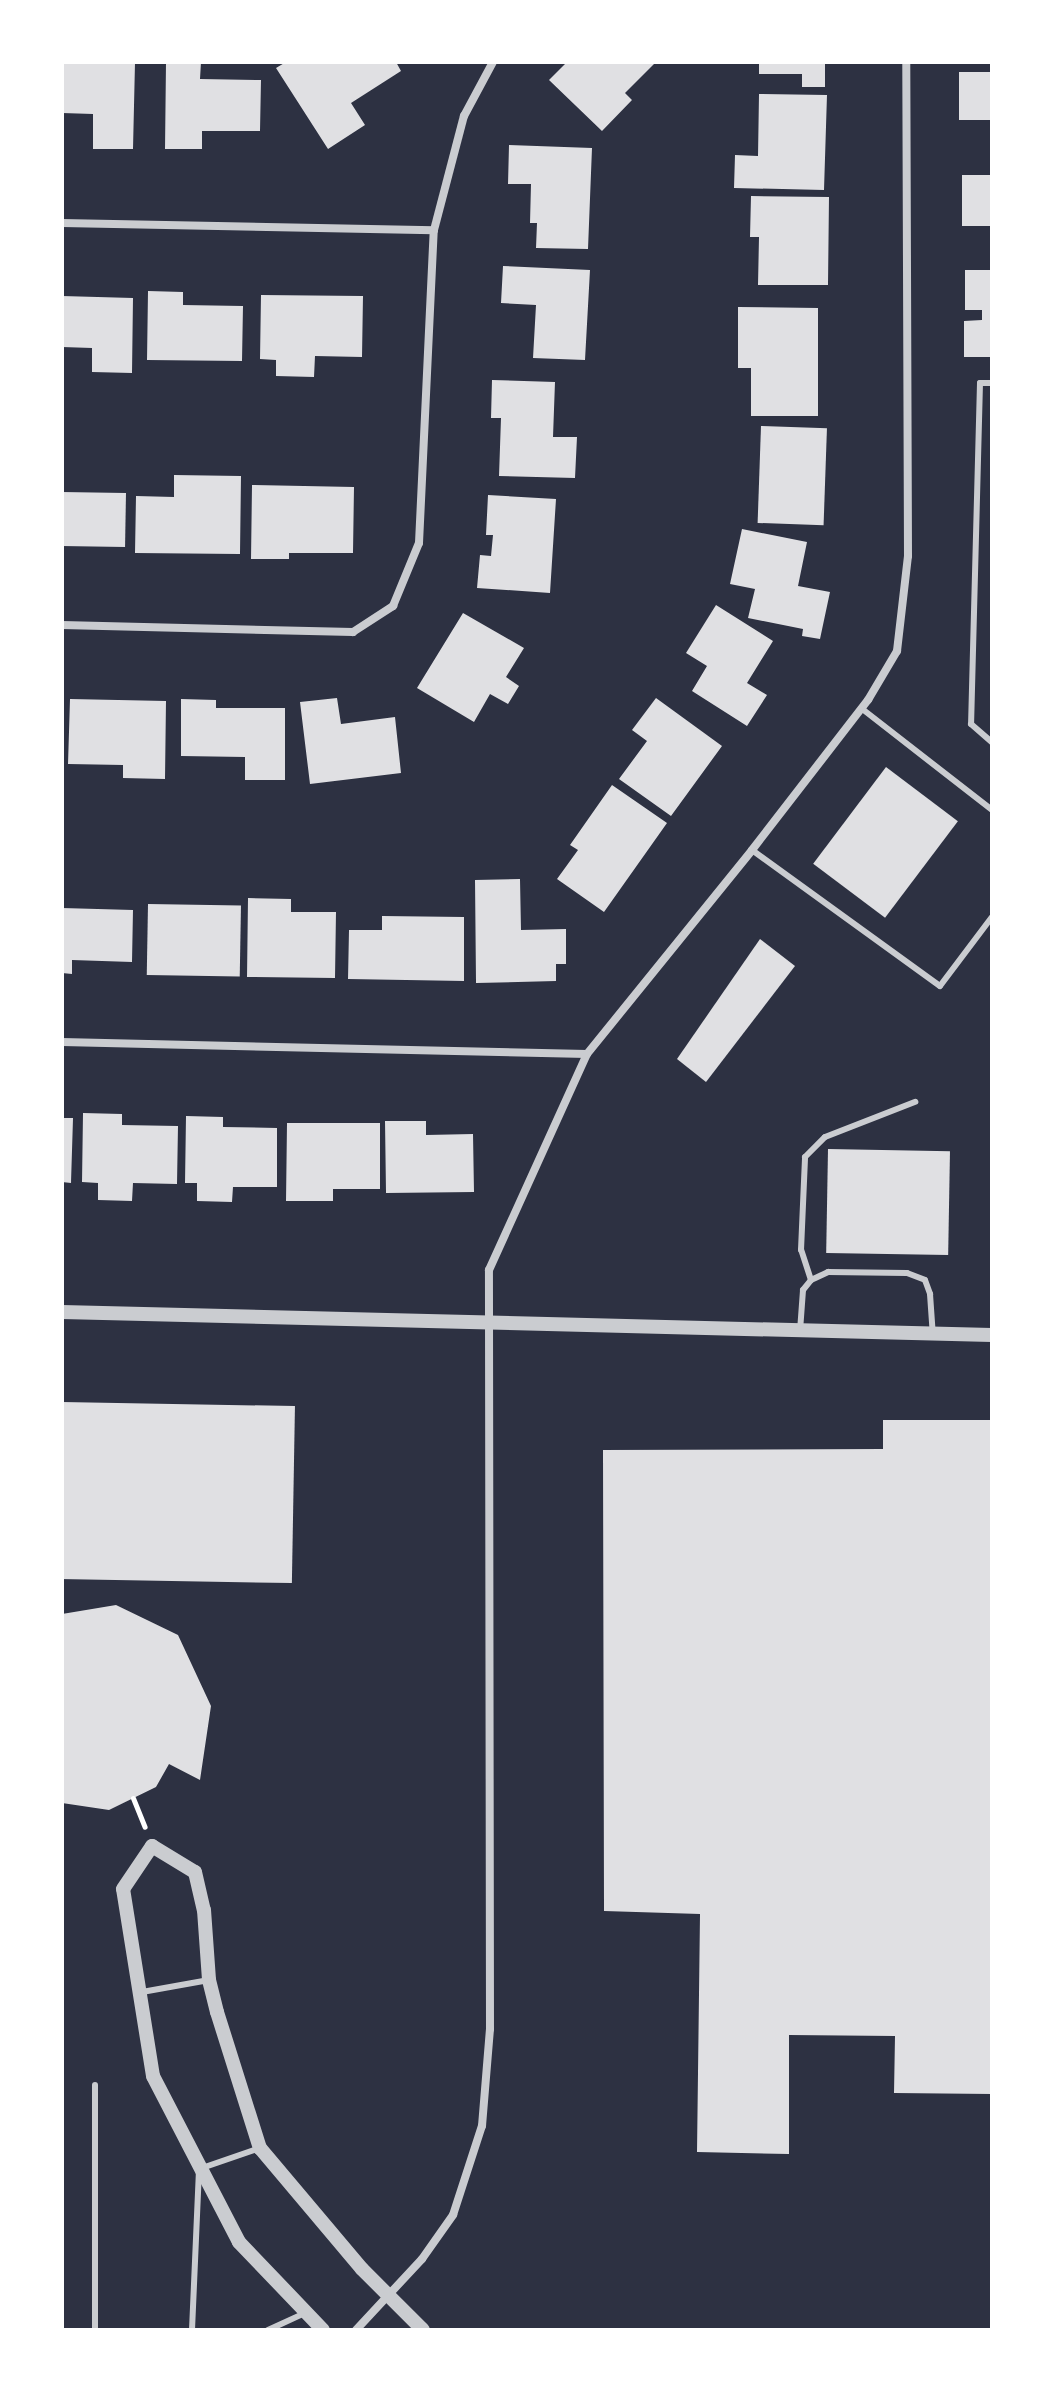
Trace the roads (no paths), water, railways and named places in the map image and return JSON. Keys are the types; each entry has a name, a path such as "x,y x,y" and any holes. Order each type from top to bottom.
{"street":[{"path":"62,625 353,632 393,606 419,543 434,230 464,116 493,62"},
{"path":"356,2330 392,2295 453,2215 482,2126 490,2029 489,1270 587,1054 752,850 861,708 897,651 908,556 906,62"},
{"path":"62,223 434,230"},
{"path":"62,1042 587,1054"},
{"path":"62,1312 992,1335"},
{"path":"323,2330 239,2242 153,2076 123,1889 152,1846 195,1872 204,1910 209,1980 260,2148 362,2269 392,2295 423,2330"}],"lane":[{"path":"992,383 980,383 971,724 992,742"},
{"path":"861,708 992,810"},
{"path":"752,850 940,986 992,917"},
{"path":"811,1280 801,1250 805,1157 825,1137 915,1102"},
{"path":"800,1331 803,1290 811,1280 828,1272 907,1273 925,1280 933,1334"},
{"path":"140,1992 209,1980"},
{"path":"95,2085 95,2330"},
{"path":"192,2330 199,2169 260,2148"},
{"path":"268,2330 306,2312"}]}
